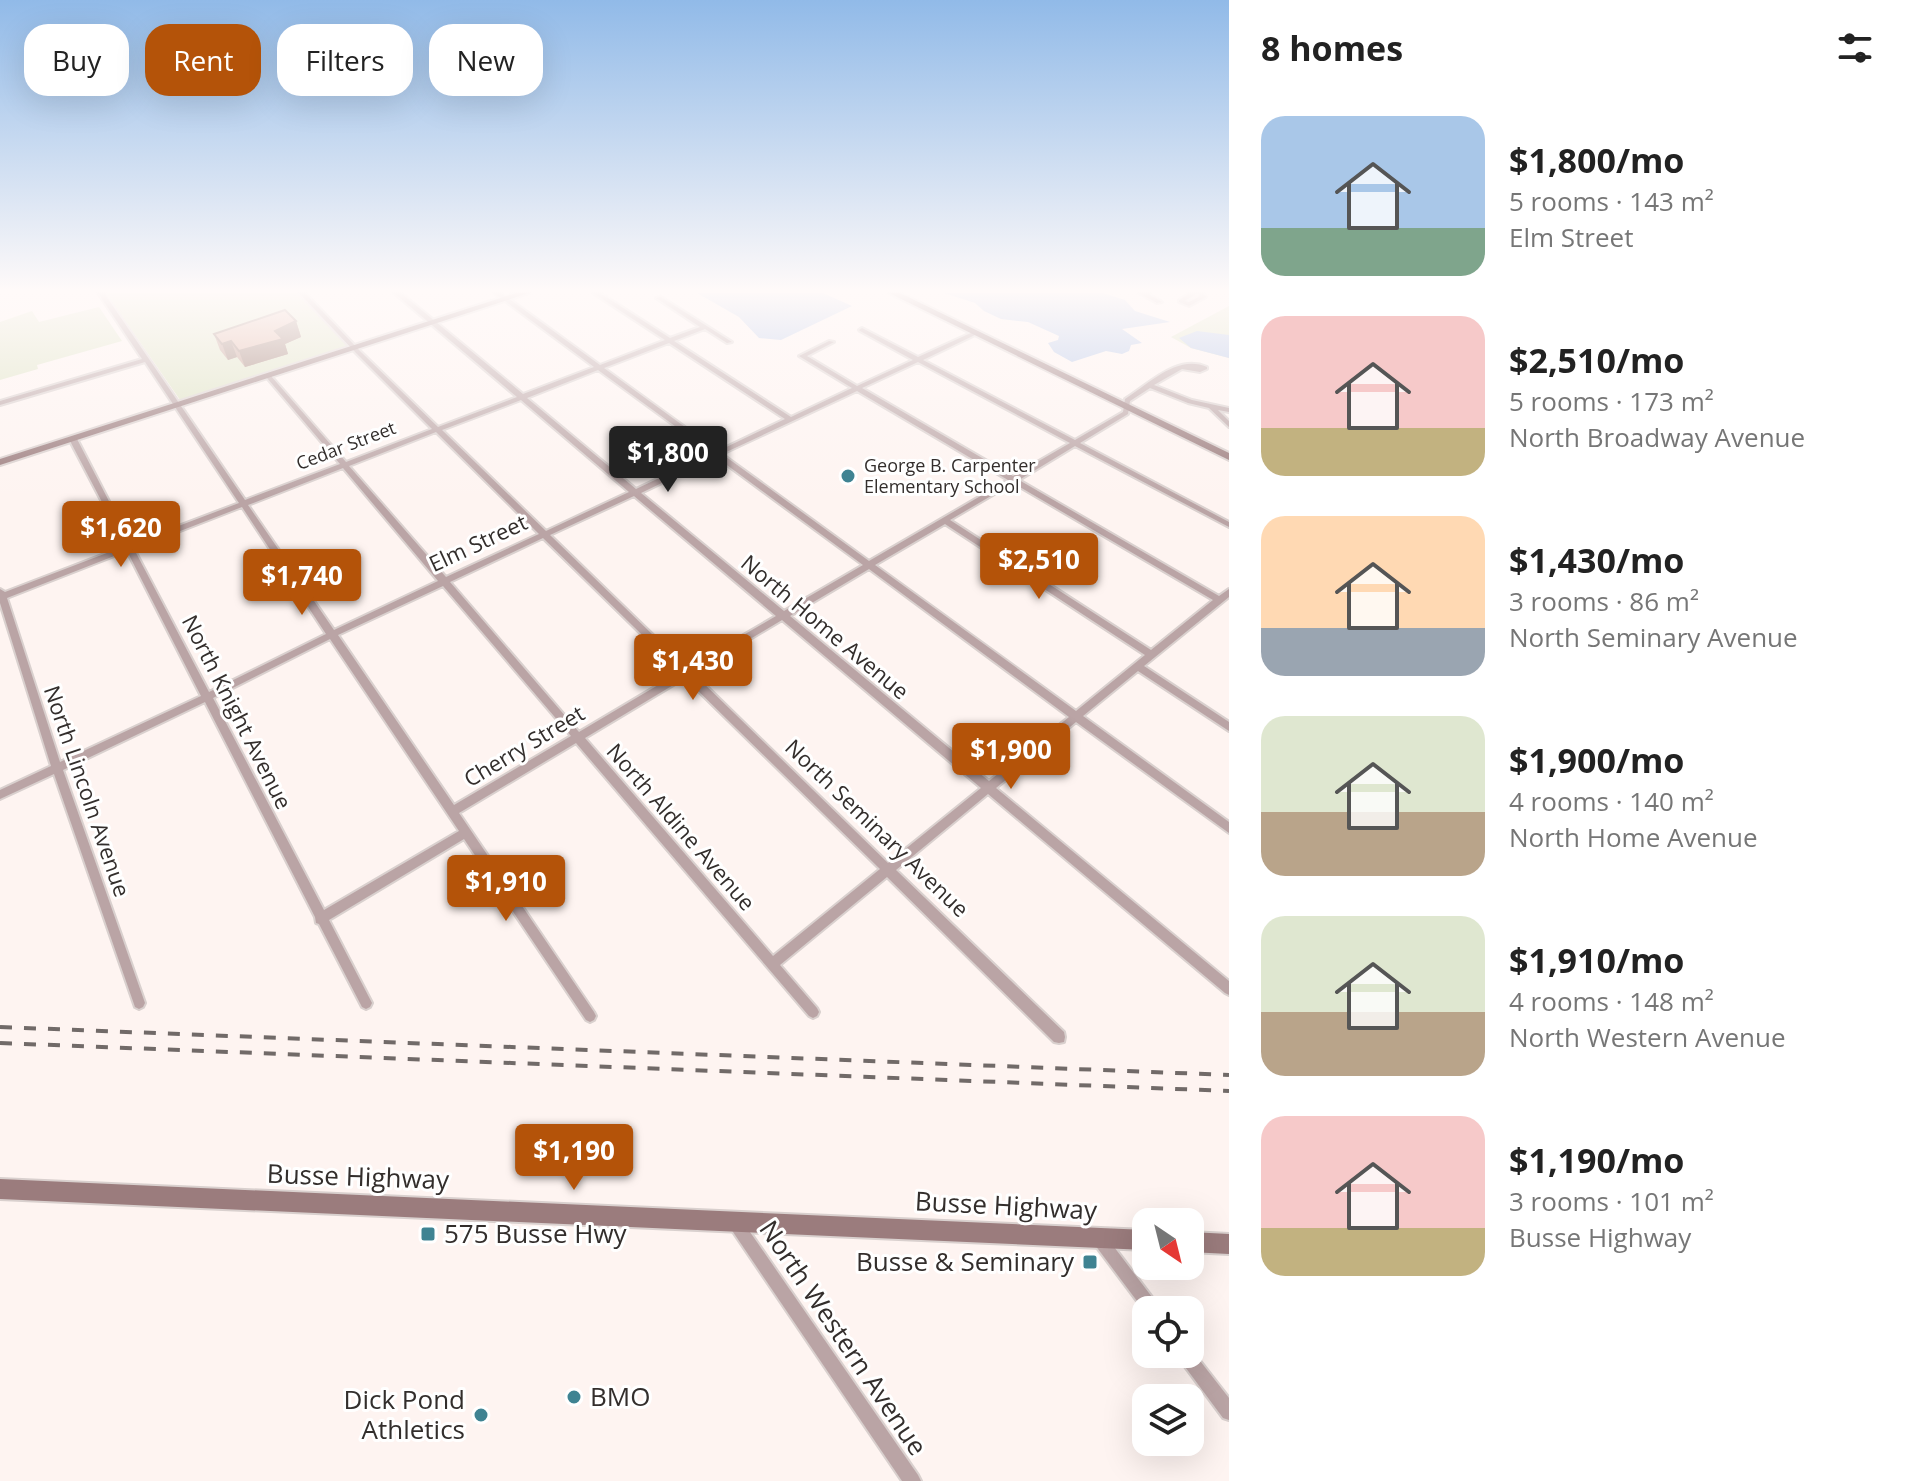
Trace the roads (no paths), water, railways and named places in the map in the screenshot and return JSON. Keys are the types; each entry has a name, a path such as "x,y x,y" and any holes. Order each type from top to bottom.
{"main road":[{"path":"0,462 314,362"},
{"path":"1035,362 1229,457"},
{"name":"Busse Highway","path":"0,1189 1132,1239"},
{"path":"1204,1243 1229,1244"}],"street":[{"path":"0,403 138,362"},
{"path":"146,362 335,635 590,1016"},
{"name":"North Seminary Avenue","path":"370,362 1059,1037"},
{"name":"North Home Avenue","path":"481,362 1229,989"},
{"path":"590,362 1229,828"},
{"name":"Cedar Street","path":"1,594 130,548 613,362"},
{"path":"702,362 790,419"},
{"path":"813,362 1219,600"},
{"name":"Elm Street","path":"0,795 444,581 912,362"},
{"path":"925,362 1229,525"},
{"name":"Cherry Street","path":"453,811 1126,413 1127,400 1173,369 1182,367"},
{"name":"North Aldine Avenue","path":"269,377 813,1012"},
{"path":"1151,386 1212,408 1229,410"},
{"path":"1212,408 1229,425"},
{"name":"North Knight Avenue","path":"73,439 366,1003"},
{"path":"944,520 1152,655"},
{"path":"772,964 1229,592"},
{"name":"North Lincoln Avenue","path":"1,594 57,769 139,1003"},
{"path":"1137,666 1229,727"},
{"path":"320,919 467,832"},
{"name":"North Western Avenue","path":"734,1222 912,1481"},
{"path":"1098,1238 1142,1296"},
{"path":"1196,1368 1229,1412"}],"railway":[{"path":"0,1027 1229,1075"},
{"path":"0,1043 1229,1091"}],"place":[{"name":"George B. Carpenter Elementary School","path":"848,476"},
{"name":"575 Busse Hwy","path":"428,1234"},
{"name":"Busse & Seminary","path":"1090,1262"},
{"name":"BMO","path":"574,1397"},
{"name":"Dick Pond Athletics","path":"481,1415"}]}
